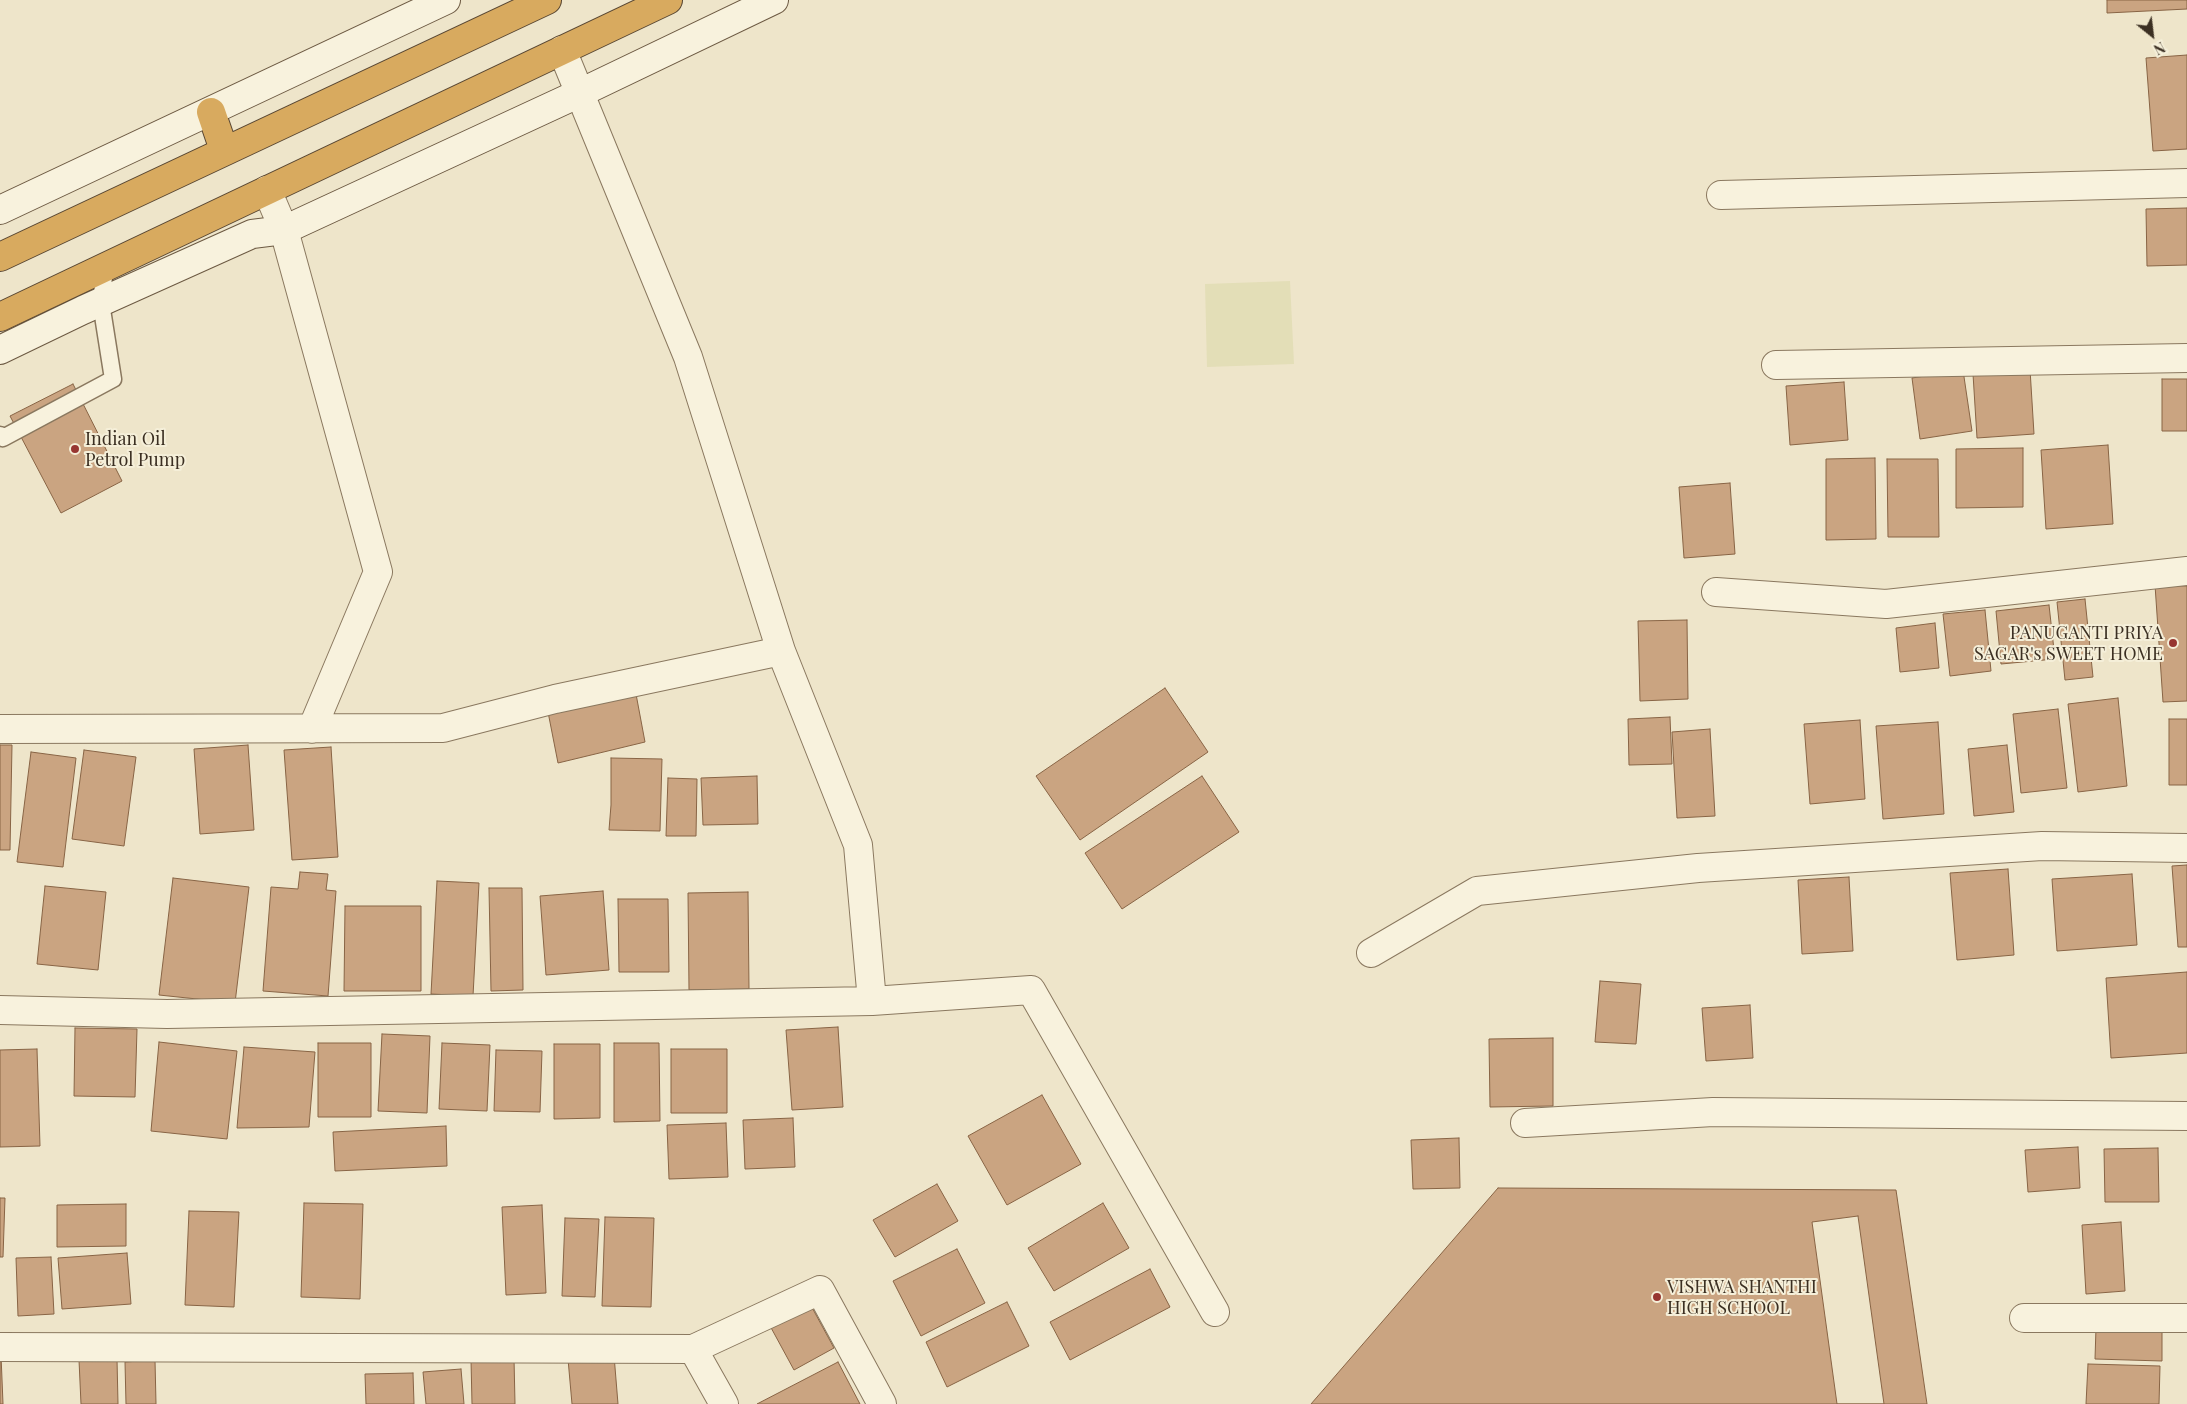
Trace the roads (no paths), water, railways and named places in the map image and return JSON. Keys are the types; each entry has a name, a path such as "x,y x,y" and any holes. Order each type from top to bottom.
{"highway":[{"path":"0,257 224,150 547,0"},
{"path":"0,318 668,0"},
{"path":"210,112 224,150"}],"street":[{"path":"0,210 446,0"},
{"path":"0,350 252,234 284,230 580,93 774,0"},
{"path":"562,50 688,357 781,651 858,845 872,1001"},
{"path":"1721,195 2187,183"},
{"path":"267,190 284,230 378,572 312,729"},
{"path":"1776,365 2187,358"},
{"path":"1716,592 1886,604 2187,571"},
{"path":"0,729 443,728 555,699 781,651"},
{"path":"1371,953 1477,891 1698,868 2042,846 2187,848"},
{"path":"0,1010 167,1014 872,1001 1031,990 1215,1312"},
{"path":"1525,1123 1713,1112 2187,1116"},
{"path":"0,1347 693,1349 820,1290 882,1404"},
{"path":"2024,1318 2187,1318"},
{"path":"693,1349 724,1404"}],"lane":[{"path":"0,435 2,438 113,379 101,303 105,268"}],"place":[{"name":"Indian Oil Petrol Pump","path":"75,449"},
{"name":"PANUGANTI PRIYA SAGAR's SWEET HOME","path":"2173,643"},
{"name":"VISHWA SHANTHI HIGH SCHOOL","path":"1657,1297"}]}
